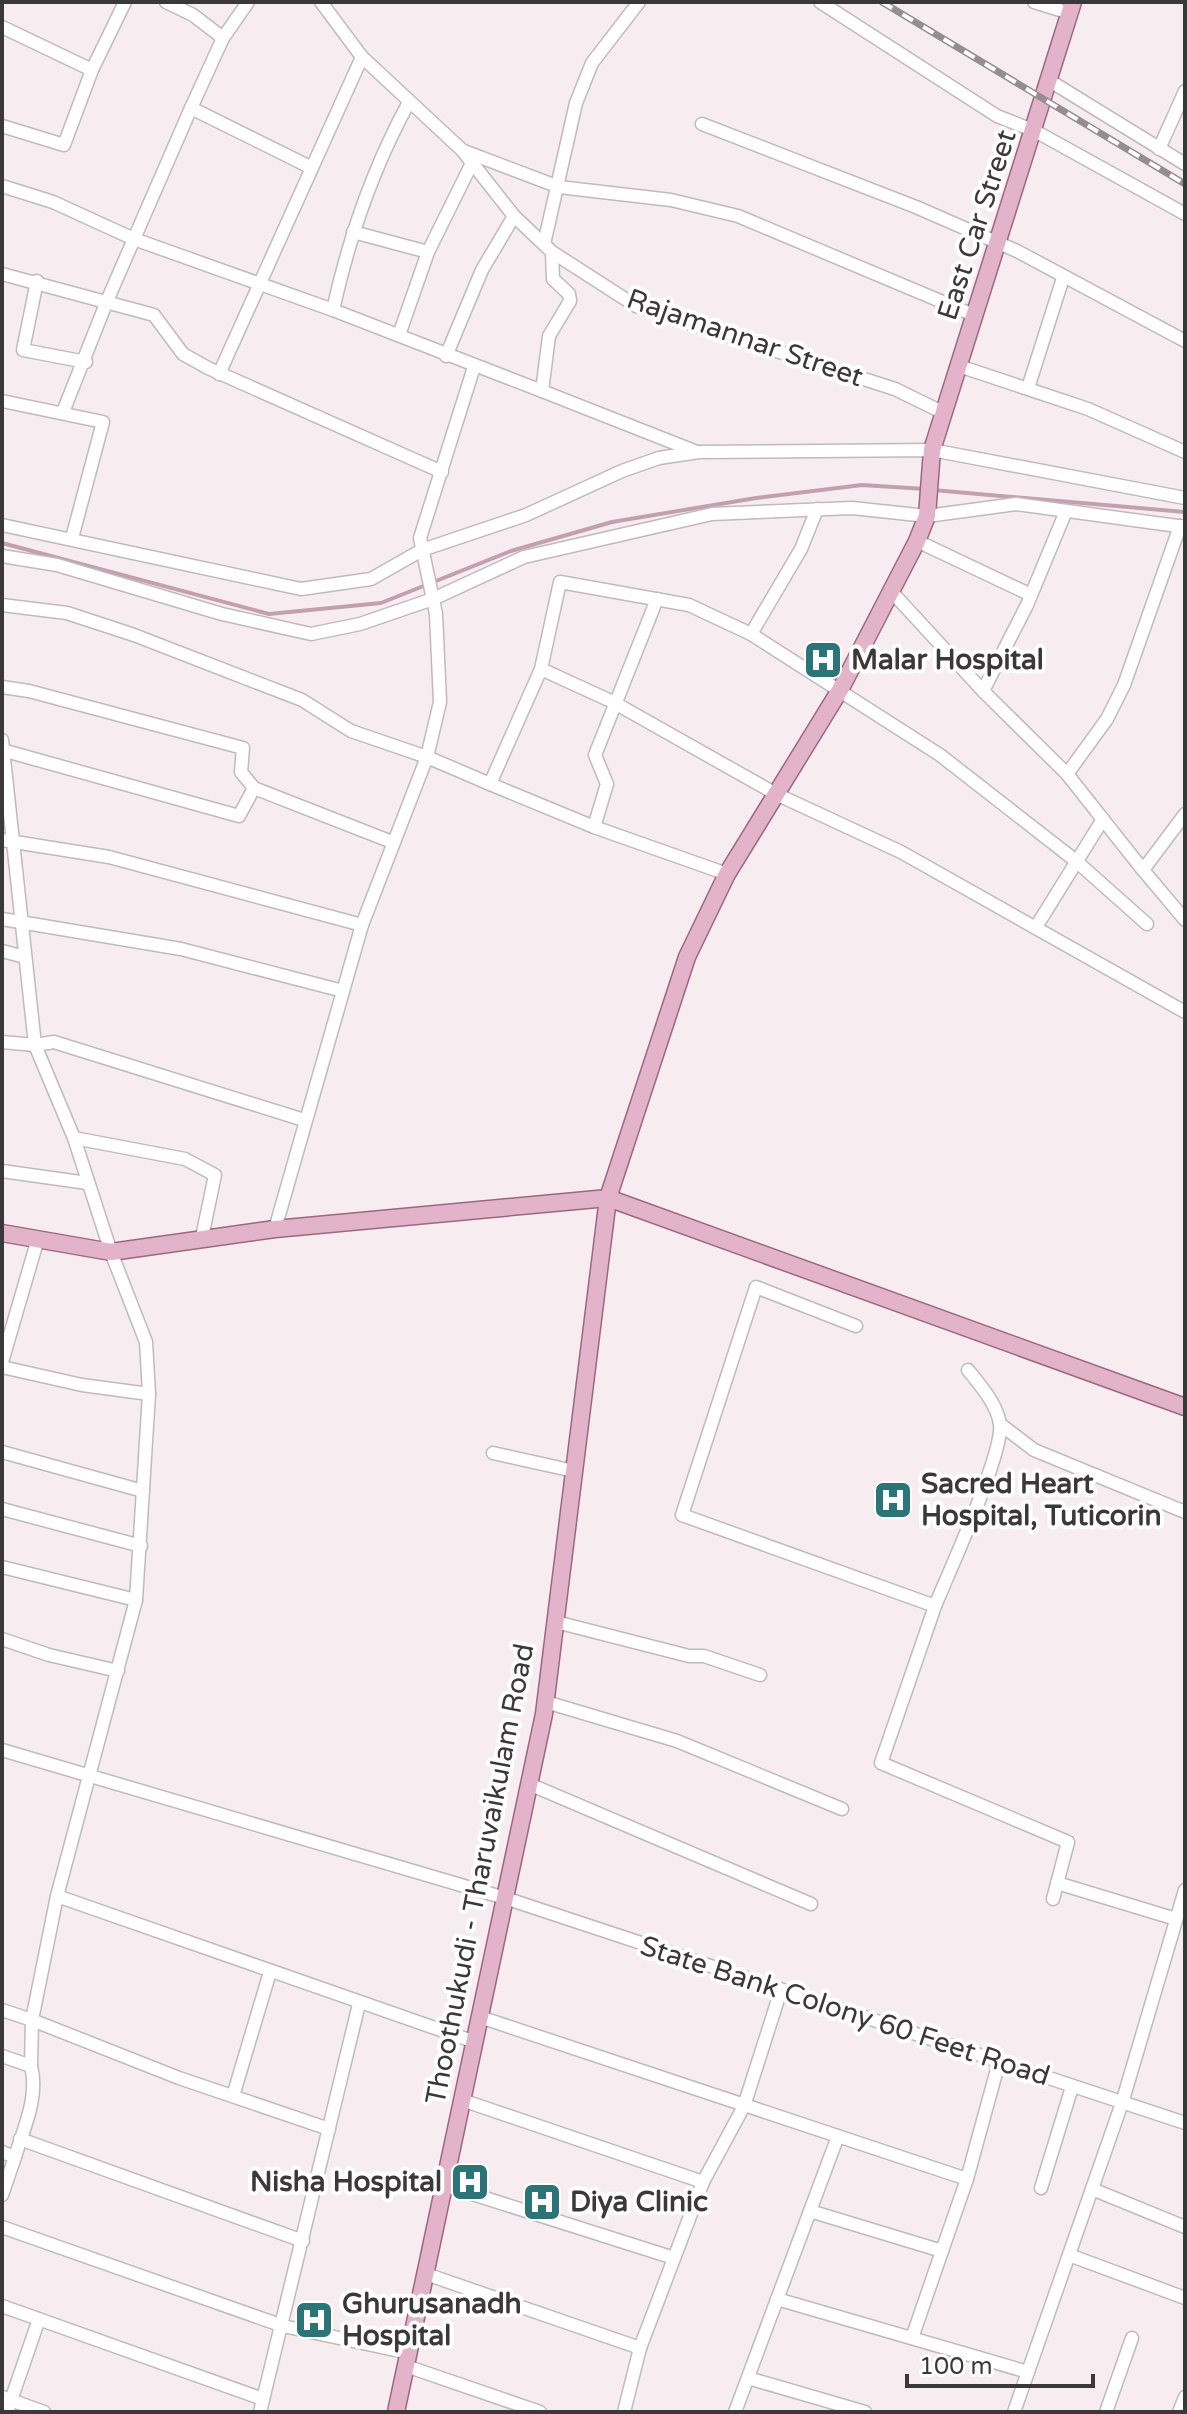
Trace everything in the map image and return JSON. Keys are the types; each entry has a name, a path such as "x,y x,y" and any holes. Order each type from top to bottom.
{"main road":[{"name":"East Car Street","path":"776,794 840,690 917,541 928,511 932,457 944,413 1072,8"},
{"name":"Thoothukudi - Tharuvaikulam Road","path":"396,2412 546,1702 608,1198 687,957 727,874 776,794"},
{"path":"2,1233 37,1242 111,1252 275,1229 608,1198 1185,1407"}],"street":[{"path":"2,126 64,145 92,70 125,2"},
{"path":"166,2 193,15 223,38"},
{"path":"63,412 86,362 107,301 191,108 223,38 248,2"},
{"path":"321,2 362,57 462,150 559,187 671,200 738,216 976,316"},
{"path":"542,391 549,336 570,301 569,294 553,279 548,248 576,103 592,63 639,2"},
{"path":"820,2 997,116 1035,131 1185,214"},
{"path":"1034,2 1072,8"},
{"path":"2,27 92,70"},
{"path":"219,374 362,57"},
{"path":"1050,81 1185,164"},
{"path":"1159,149 1184,97"},
{"path":"333,310 353,232 382,151 409,102"},
{"path":"191,108 310,167"},
{"path":"702,124 916,207 999,244 1185,341"},
{"name":"Rajamannar Street","path":"462,150 514,216 548,248 636,306 895,389 944,413"},
{"path":"399,335 428,252 472,163"},
{"path":"2,186 81,213 134,239 333,310 699,452"},
{"path":"446,356 482,270 514,216"},
{"path":"353,232 428,252"},
{"path":"2,274 154,315 183,354 219,374 442,472"},
{"path":"1028,388 1063,278"},
{"path":"37,281 23,350 86,362"},
{"path":"959,366 1088,409 1185,452"},
{"path":"275,1229 362,925 427,757 440,702 432,595 423,555 423,524 474,367"},
{"path":"2,401 103,422 72,538"},
{"path":"2,525 301,589 371,579 526,515 622,471 659,458 699,452 932,457 1185,498"},
{"path":"2,556 57,565 222,614 311,634 360,624 524,557 712,514 852,508 928,511 1016,504 1183,527 1124,685 1107,719 1067,774"},
{"path":"751,634 801,549 817,509"},
{"path":"983,691 1027,605 1029,594 1062,527 1066,511"},
{"path":"917,541 1029,594"},
{"path":"490,784 541,669 560,582 689,605 751,634 940,755 1076,861 1147,924"},
{"path":"891,591 983,691 1067,774 1185,920"},
{"path":"594,827 607,784 595,755 613,702 657,599"},
{"path":"2,605 67,613 134,635 302,700 351,731 427,757 594,827 727,874"},
{"path":"541,669 613,702 776,794 901,852 1185,1012"},
{"path":"2,687 29,691 243,748 241,772 254,788 392,842"},
{"path":"2,2195 8,2154 20,2139 34,2091 32,2020 57,1896 91,1779 136,1600 149,1394 146,1342 111,1252 74,1138 35,1045 23,924 7,841 3,747 239,816 254,788"},
{"path":"1143,870 1185,814"},
{"path":"1036,927 1103,819"},
{"path":"7,841 109,857 362,925"},
{"path":"2,919 181,949 343,991"},
{"path":"2,951 25,957"},
{"path":"2,1042 35,1045 54,1042 304,1120"},
{"path":"74,1138 185,1159 215,1175 202,1237"},
{"path":"2,1171 87,1183"},
{"path":"37,1242 2,1364 82,1385 149,1394"},
{"path":"856,1326 756,1287 682,1515 935,1606"},
{"path":"968,1370 988,1396 1000,1424 1034,1450 1185,1512"},
{"path":"1000,1424 996,1453 935,1606 881,1763 1068,1842 1053,1899"},
{"path":"2,1452 143,1491"},
{"path":"493,1453 574,1471"},
{"path":"2,1509 141,1546"},
{"path":"2,1567 136,1600"},
{"path":"556,1622 689,1656 704,1656 760,1675"},
{"path":"2,1639 49,1655 118,1671"},
{"path":"546,1702 677,1741 842,1809"},
{"name":"State Bank Colony 60 Feet Road","path":"2,1750 91,1779 505,1898 1185,2123"},
{"path":"529,1784 811,1904"},
{"path":"1057,1883 1176,1919"},
{"path":"1014,2412 1122,2103 1185,1890"},
{"path":"57,1896 475,2042"},
{"path":"233,2096 270,1972"},
{"path":"624,2412 640,2348 703,2182 744,2106 781,1990"},
{"path":"2,2306 262,2406 359,2004"},
{"path":"2,2010 329,2129"},
{"path":"480,2017 967,2179"},
{"path":"2,2056 31,2066"},
{"path":"912,2338 967,2179 999,2062"},
{"path":"1041,2188 1072,2087"},
{"path":"462,2100 703,2182"},
{"path":"751,2412 736,2410 838,2136"},
{"path":"20,2139 303,2241"},
{"path":"444,2185 674,2258"},
{"path":"1092,2189 1185,2227"},
{"path":"810,2211 942,2251"},
{"path":"2,2227 283,2326 407,2360 540,2412"},
{"path":"1069,2255 1185,2298"},
{"path":"426,2274 640,2348"},
{"path":"777,2299 1028,2372"},
{"path":"39,2319 7,2403 44,2412"},
{"path":"1106,2412 1132,2338"},
{"path":"748,2378 865,2412"},
{"path":"1179,2412 1185,2397"}],"waterway":[{"path":"2,543 269,614 381,603 511,551 612,522 756,498 862,485 925,489"},
{"path":"933,490 1185,512"}],"railway":[{"path":"882,2 1185,184"}],"place":[{"name":"Malar Hospital","path":"823,660"},
{"name":"Sacred Heart Hospital, Tuticorin","path":"893,1500"},
{"name":"Nisha Hospital","path":"470,2182"},
{"name":"Diya Clinic","path":"542,2202"},
{"name":"Ghurusanadh Hospital","path":"314,2320"}]}
